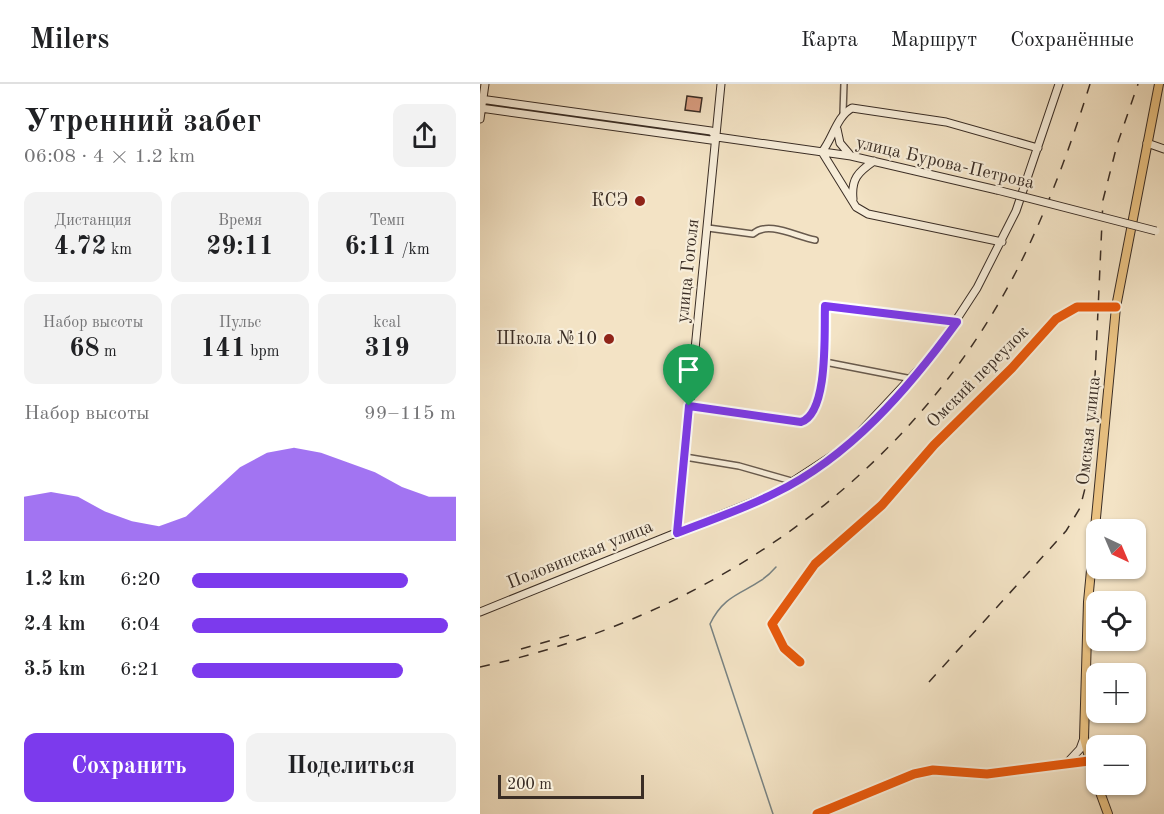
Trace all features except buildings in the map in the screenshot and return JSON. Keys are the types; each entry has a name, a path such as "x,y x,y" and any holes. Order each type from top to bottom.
{"main road":[{"path":"480,119 485,84"},
{"name":"улица Гоголя","path":"677,533 721,84"},
{"name":"Половинская улица","path":"480,612 765,498 795,482 847,446 912,378 957,322 1002,243 1016,211 1059,84"},
{"name":"Омская улица","path":"1086,747 1084,738 1088,603 1116,307 1159,84"},
{"name":"улица Бурова-Петрова","path":"482,99 711,131 717,136 851,156 997,190 1164,233"},
{"name":"улица Бурова-Петрова","path":"481,108 711,140 717,136"},
{"path":"1002,243 868,214 856,207 822,152 837,129 843,113 852,108 945,122 1038,148"},
{"path":"837,129 840,143 851,156"},
{"path":"1147,143 1164,149"},
{"path":"853,202 854,179 859,171 874,161"},
{"path":"1066,764 1080,749 1084,738"},
{"path":"817,814 914,774 940,770 987,774 1086,761"},
{"name":"Омская улица","path":"1101,795 1108,814"}],"street":[{"path":"843,113 844,84"},
{"path":"708,228 753,234 758,229 767,227 815,240"},
{"path":"689,406 801,422 806,420 813,412 825,362 825,306 957,322"},
{"name":"Омский переулок","path":"800,662 784,648 772,624 815,564 882,505 934,445 1012,368 1056,319 1077,307 1116,307"},
{"path":"825,362 912,378"},
{"path":"685,458 739,466 795,482"}],"waterway":[{"path":"773,814 710,624 717,612 732,597 767,576 776,567"}],"railway":[{"path":"480,667 565,644 647,613 724,573 797,526 864,471 924,409 977,339 1021,262 1041,219 1090,84"},
{"path":"929,682 1066,531 1080,508 1091,465 1103,200 1117,145 1138,84"},
{"path":"521,649 573,634"}],"cycle path":[{"path":"689,406 801,422 810,415 821,387 825,306 957,322"},
{"path":"800,662 784,648 772,624 815,564 882,505 934,445 1012,368 1056,319 1077,307 1116,307"},
{"path":"817,814 914,774 933,770 987,774 1086,761"}],"place":[{"name":"КСЭ","path":"640,201"},
{"name":"Школа №10","path":"609,339"}],"route":[{"path":"825,306 957,322 936,351 847,446 775,493 677,533 689,406 801,422 806,420 813,412 825,362 825,306"}]}
